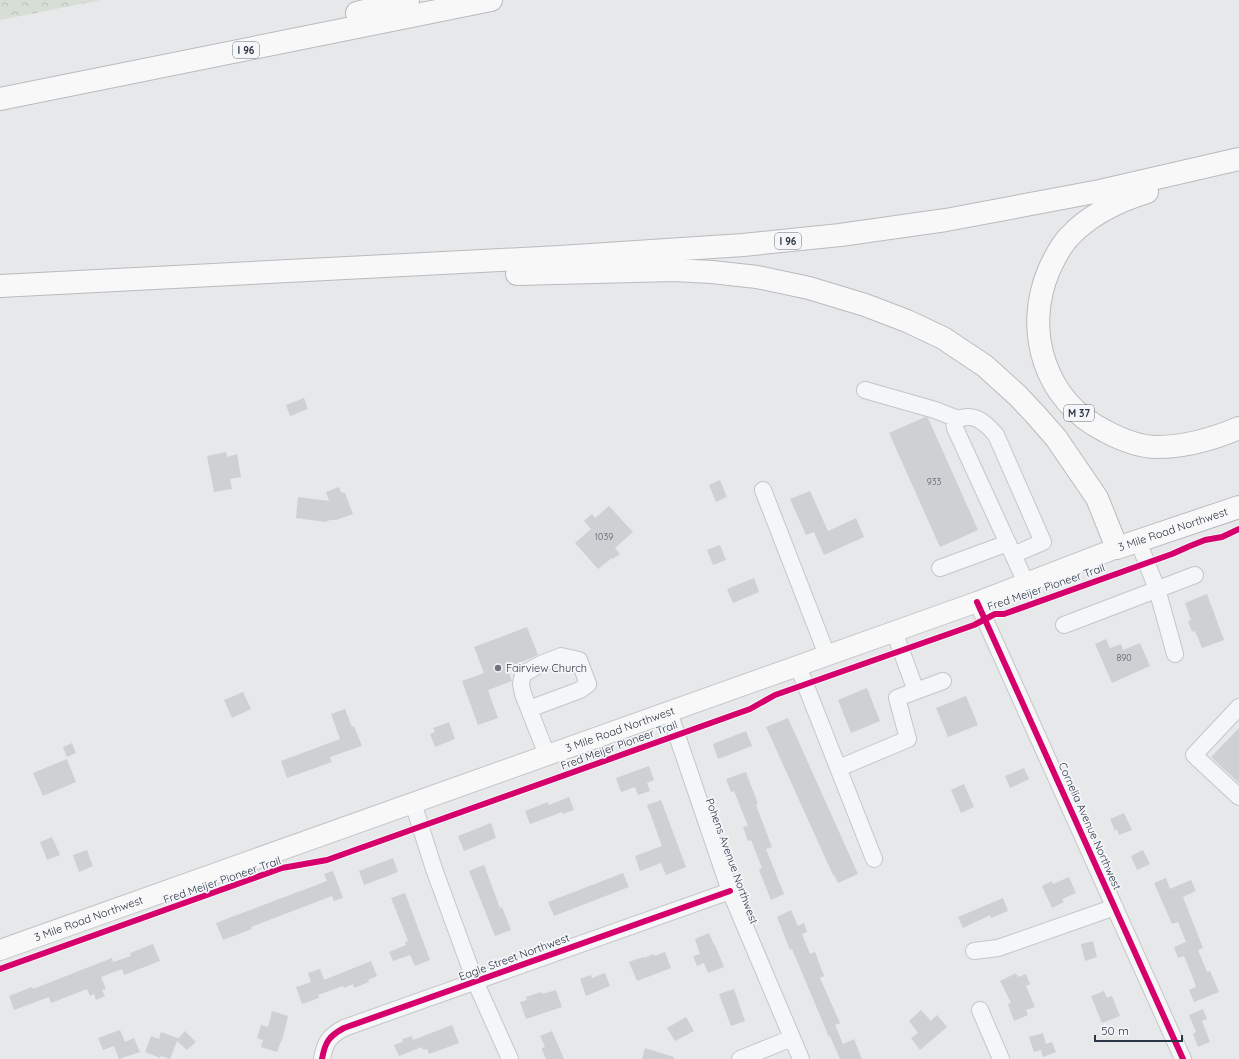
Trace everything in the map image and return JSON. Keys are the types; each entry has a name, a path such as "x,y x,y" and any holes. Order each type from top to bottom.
{"highway":[{"path":"168,66 303,26 408,0"},
{"name":"I 96","path":"0,99 491,0"},
{"name":"I 96","path":"0,286 743,246 840,235 946,220 1100,191 1239,159"},
{"name":"M 37","path":"1215,164 1166,186 1125,199 1094,215 1069,237 1055,257 1043,284 1039,311 1038,338 1045,365 1056,388 1071,406 1093,425 1123,441 1155,447 1194,443 1239,428"},
{"path":"354,268 424,276 665,271 712,272 757,277 787,283 865,305 907,321 943,338 985,366 1017,395 1056,438 1097,498 1117,548"},
{"name":"3 Mile Road Northwest","path":"1117,548 1239,507"}],"main road":[{"name":"3 Mile Road Northwest","path":"0,950 977,602 1117,548"}],"street":[{"path":"865,390 935,410 958,419 974,418 985,423 996,435 1043,542 940,568"},
{"path":"958,419 954,422 955,428 1026,583"},
{"path":"763,490 827,655"},
{"path":"1138,541 1157,589 1175,654"},
{"path":"1064,626 1195,575"},
{"name":"Cornelia Avenue Northwest","path":"977,602 1183,1059"},
{"path":"894,631 916,691"},
{"path":"798,666 874,859"},
{"path":"839,768 908,739 896,698 943,681"},
{"path":"1239,707 1194,755 1239,797"},
{"path":"529,709 547,755"},
{"name":"Pohens Avenue Northwest","path":"669,712 730,891 801,1059"},
{"path":"413,803 434,868 475,981 510,1059"},
{"name":"Eagle Street Northwest","path":"322,1059 324,1048 329,1039 344,1028 730,891"},
{"path":"974,950 998,948 1115,907"},
{"path":"980,1010 1001,1059"},
{"path":"740,1059 792,1038"}],"green space":[{"path":"0,0 101,0 0,20"}],"building":[{"path":"304,398 308,409 290,416 286,405"},
{"path":"925,417 928,418 978,530 940,547 889,433"},
{"path":"226,452 227,457 237,454 241,477 230,479 232,489 214,492 207,456"},
{"path":"720,480 727,497 716,502 709,485"},
{"path":"339,487 341,492 345,493 353,514 326,522 296,518 298,497 329,501 326,492"},
{"path":"810,491 828,531 856,518 864,537 824,555 814,532 806,535 790,499"},
{"path":"609,506 633,532 615,548 620,554 613,559 612,558 598,569 575,543 591,529 584,521 592,514 595,518"},
{"path":"720,545 726,560 713,565 707,550"},
{"path":"754,578 759,592 733,603 727,589"},
{"path":"1207,594 1224,640 1202,648 1195,631 1192,632 1188,621 1191,620 1185,603"},
{"path":"527,627 538,655 507,668 512,681 488,690 498,718 478,725 462,681 484,673 474,647"},
{"path":"1106,639 1110,648 1121,644 1123,650 1140,643 1150,666 1112,683 1095,644"},
{"path":"867,688 880,721 851,733 838,700"},
{"path":"243,692 251,709 232,718 224,700"},
{"path":"966,696 978,725 948,737 936,708"},
{"path":"345,709 362,746 330,757 332,762 287,778 281,761 340,739 331,714"},
{"path":"788,718 858,874 838,883 766,727"},
{"path":"449,722 455,739 435,747 430,734 435,732 433,728"},
{"path":"1239,728 1239,783 1211,757"},
{"path":"746,731 752,746 718,759 713,744"},
{"path":"72,743 76,753 67,757 63,747"},
{"path":"67,759 76,782 43,796 33,773"},
{"path":"649,766 654,780 647,783 650,791 638,795 635,787 621,792 616,778"},
{"path":"1024,768 1029,779 1010,788 1005,776"},
{"path":"746,772 758,804 756,805 772,847 766,849 784,894 771,900 759,870 762,868 751,840 748,841 743,827 748,826 734,791 731,792 726,779"},
{"path":"964,784 974,807 961,813 951,790"},
{"path":"569,797 574,810 563,814 562,812 530,824 525,811 548,802 549,805"},
{"path":"661,800 686,867 666,875 661,863 640,871 635,856 662,846 647,805"},
{"path":"1124,813 1132,830 1119,835 1117,829 1115,831 1110,819"},
{"path":"491,823 496,838 464,851 458,836"},
{"path":"52,837 60,855 47,860 40,842"},
{"path":"87,850 93,866 79,872 73,855"},
{"path":"1143,850 1150,864 1137,870 1131,856"},
{"path":"393,858 398,872 364,885 359,871"},
{"path":"484,865 500,908 502,907 511,930 495,936 469,871"},
{"path":"333,871 343,898 334,901 332,896 251,927 252,929 223,940 216,923 327,881 324,874"},
{"path":"623,873 629,887 554,916 548,902"},
{"path":"1069,877 1076,893 1062,899 1064,902 1052,908 1042,886 1052,881 1053,884"},
{"path":"1166,878 1170,889 1191,880 1196,891 1183,897 1203,948 1198,950 1207,972 1210,971 1219,992 1194,1002 1189,990 1196,987 1193,978 1184,956 1178,958 1174,947 1186,942 1178,922 1172,924 1154,883"},
{"path":"405,893 430,960 415,966 410,955 393,961 389,952 406,945 405,942 408,941 391,898"},
{"path":"1003,898 1008,911 991,918 990,915 963,928 958,917"},
{"path":"791,910 798,926 804,923 807,932 802,934 810,954 815,952 824,976 820,978 840,1023 835,1025 843,1044 854,1039 862,1059 840,1059 830,1036 829,1037 777,917"},
{"path":"709,933 724,967 708,973 704,963 697,966 693,956 700,954 695,939"},
{"path":"1093,941 1097,957 1085,961 1081,944"},
{"path":"153,944 160,961 124,975 122,969 101,977 106,989 102,990 105,996 96,1000 94,994 90,996 87,989 51,1003 49,997 14,1010 9,996 32,987 33,989 112,958 113,962 131,956 130,953"},
{"path":"665,952 671,968 637,981 629,962"},
{"path":"371,961 377,976 368,980 369,982 354,988 353,984 344,988 343,986 318,995 319,998 302,1004 296,987 311,982 308,973 320,969 324,980"},
{"path":"605,973 610,986 586,996 580,979 591,975 592,978"},
{"path":"1016,973 1018,977 1026,974 1030,984 1026,986 1035,1007 1026,1010 1028,1015 1014,1021 1008,1004 1011,1003 1000,981"},
{"path":"734,989 745,1021 731,1026 719,994"},
{"path":"556,990 562,1007 526,1019 520,1002 527,1000 526,997 541,992 542,994"},
{"path":"1104,991 1107,998 1112,996 1120,1016 1102,1023 1091,996"},
{"path":"1203,1009 1207,1019 1202,1021 1210,1042 1198,1047 1193,1034 1196,1032 1189,1015"},
{"path":"921,1010 931,1021 937,1015 947,1027 920,1050 911,1038 918,1033 909,1021"},
{"path":"272,1011 288,1016 282,1041 277,1052 261,1047 263,1040 257,1038 261,1025 268,1027"},
{"path":"686,1017 694,1031 675,1041 667,1028"},
{"path":"452,1025 459,1043 429,1054 427,1049 423,1050 422,1047 399,1056 394,1045 403,1042 402,1039 412,1036 413,1040"},
{"path":"120,1030 125,1042 134,1038 140,1052 119,1059 114,1046 103,1050 98,1038"},
{"path":"185,1031 196,1042 187,1050 177,1041 170,1059 161,1056 160,1058 145,1052 151,1036 159,1039 161,1032 178,1038 177,1040"},
{"path":"552,1031 564,1059 546,1059 542,1050 542,1048 545,1047 540,1036"},
{"path":"1043,1033 1046,1044 1052,1042 1056,1052 1043,1057 1041,1050 1034,1052 1029,1037"},
{"path":"645,1048 674,1057 674,1059 642,1059"}],"cycle path":[{"name":"Fred Meijer Pioneer Trail","path":"0,969 282,868 327,860 750,709 775,695 974,625 995,614 1004,614 1172,554 1205,540 1222,537 1239,529"},
{"name":"Fred Meijer Pioneer Trail","path":"977,602 1183,1059"},
{"path":"322,1059 328,1040 344,1028 730,891"}],"place":[{"name":"Fairview Church","path":"498,668"}]}
